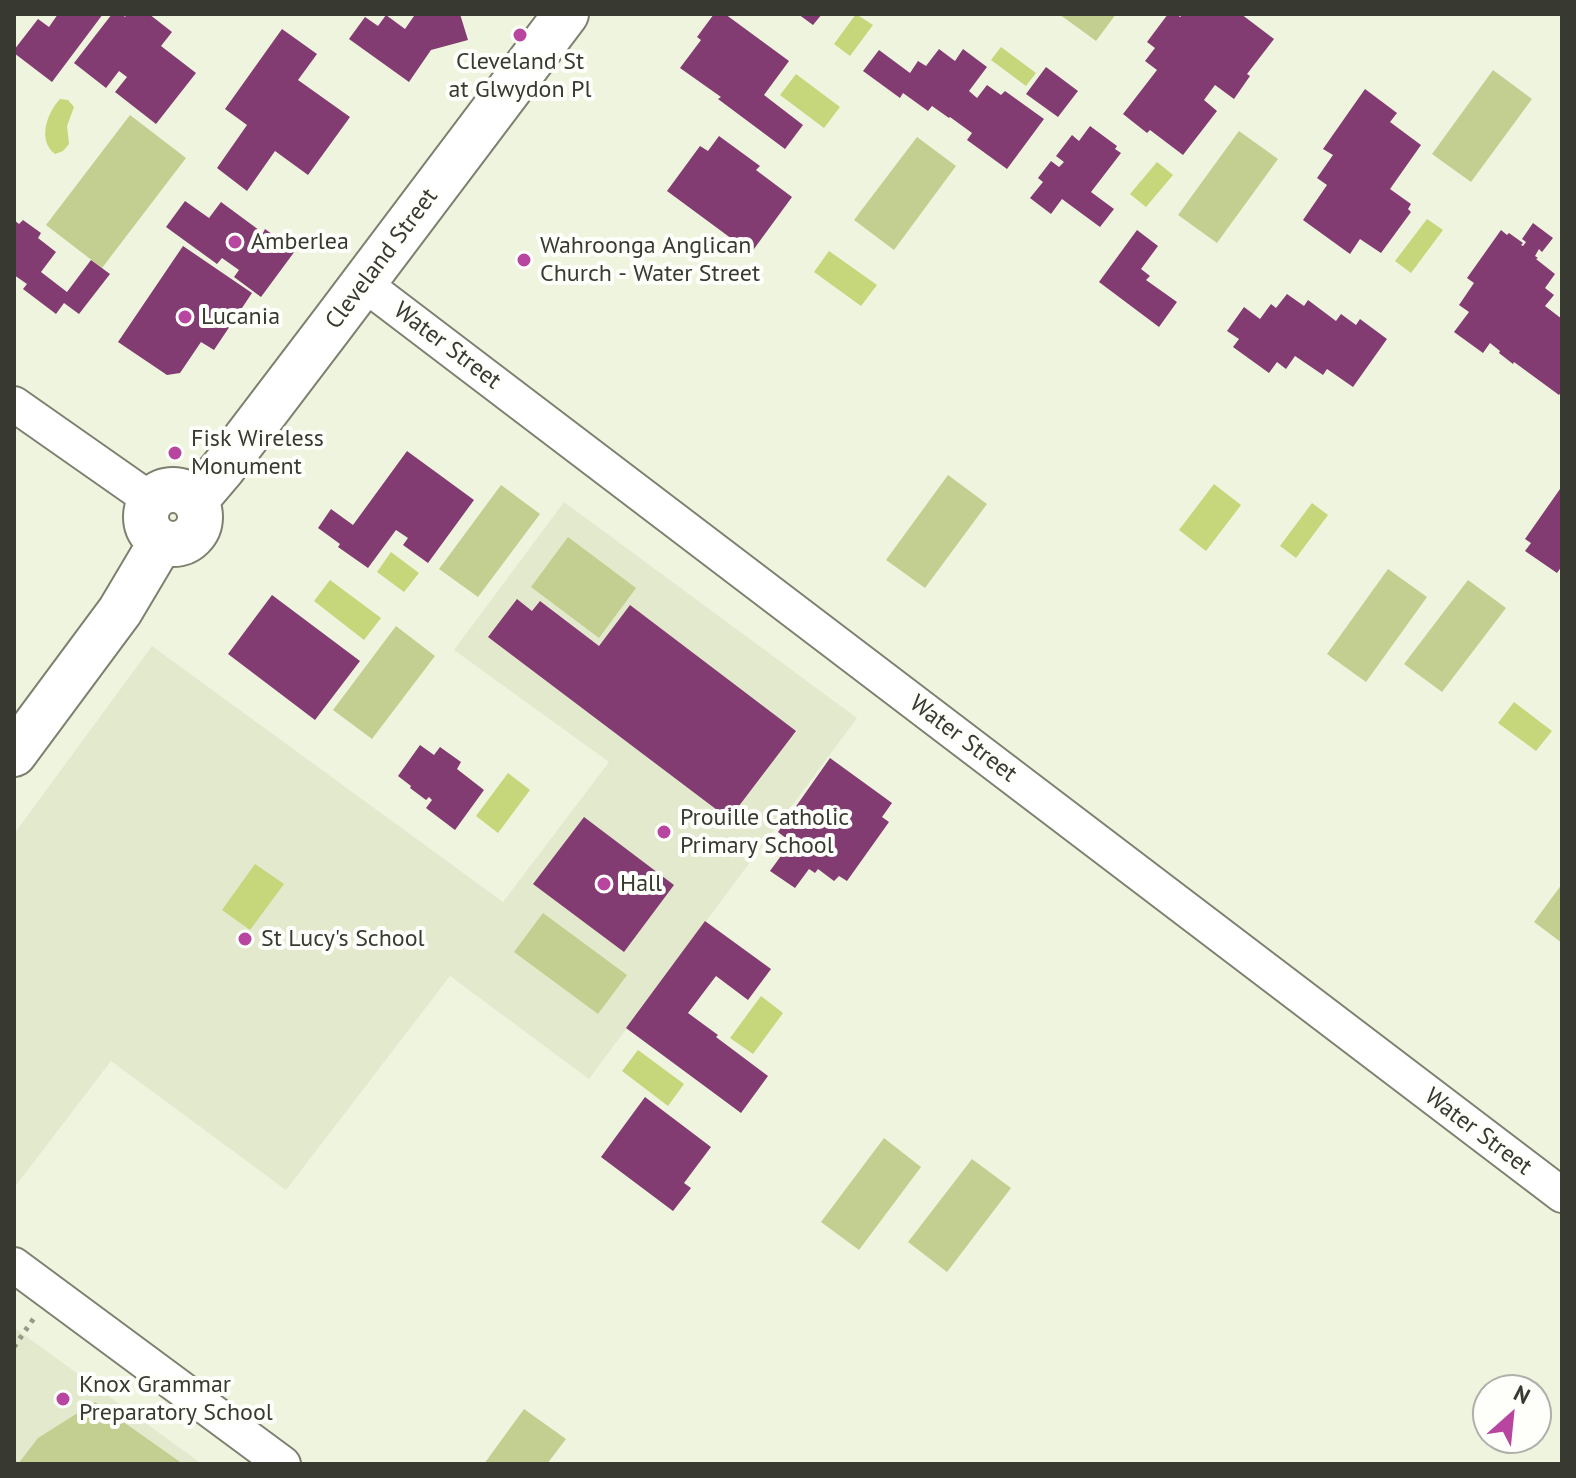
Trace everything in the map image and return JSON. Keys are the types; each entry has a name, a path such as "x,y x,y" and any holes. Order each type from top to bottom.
{"street":[{"name":"Cleveland Street","path":"195,501 566,14"},
{"name":"Water Street","path":"363,283 1562,1195"},
{"path":"14,404 151,500"},
{"path":"168,490 188,494 200,512 200,525 194,535 172,545 153,536 145,518 151,500 168,490"},
{"path":"14,754 120,611 161,542"},
{"path":"14,1265 283,1464"}],"path":[{"path":"14,1347 23,1334"}],"shaded area":[{"path":"856,14 873,25 850,56 834,44"},
{"path":"1059,14 1116,14 1096,41"},
{"path":"1001,47 1036,73 1026,86 991,60"},
{"path":"1493,70 1532,99 1471,182 1432,154"},
{"path":"796,74 840,107 824,128 780,95"},
{"path":"60,99 68,100 74,107 67,126 69,144 55,154 45,134 51,112"},
{"path":"130,115 186,158 102,268 46,225"},
{"path":"1239,131 1278,159 1217,243 1178,215"},
{"path":"917,137 956,166 894,250 854,220"},
{"path":"1157,162 1173,175 1146,207 1130,194"},
{"path":"1427,219 1443,230 1411,273 1395,261"},
{"path":"829,251 877,285 861,306 814,272"},
{"path":"948,475 987,504 925,588 886,560"},
{"path":"1214,484 1241,505 1206,551 1179,530"},
{"path":"501,485 540,514 478,597 439,569"},
{"path":"564,502 857,718 589,1079 450,976 286,1190 111,1061 14,1188 14,834 152,646 503,902 609,762 454,650"},
{"path":"1312,503 1328,515 1296,558 1280,546"},
{"path":"568,537 636,588 599,638 531,587"},
{"path":"391,552 419,573 404,592 377,572"},
{"path":"1388,569 1427,597 1366,682 1327,654"},
{"path":"330,580 381,618 364,640 314,601"},
{"path":"1468,580 1506,608 1442,692 1404,664"},
{"path":"396,626 435,656 372,739 333,710"},
{"path":"1514,702 1552,731 1536,751 1498,723"},
{"path":"508,773 530,790 498,833 476,816"},
{"path":"255,864 284,884 250,930 222,910"},
{"path":"1562,884 1562,943 1534,922"},
{"path":"543,913 627,975 598,1014 514,952"},
{"path":"761,996 783,1013 753,1054 730,1038"},
{"path":"638,1050 684,1084 668,1106 622,1071"},
{"path":"884,1138 921,1167 859,1250 821,1222"},
{"path":"972,1159 1011,1188 947,1272 908,1242"},
{"name":"Knox Grammar Preparatory School","path":"14,1327 23,1334 202,1464 14,1464"},
{"path":"95,1402 183,1464 18,1464 38,1438"},
{"path":"524,1409 566,1439 547,1464 484,1464"}],"building":[{"path":"58,14 103,14 52,82 14,50 38,19 49,27"},
{"path":"112,14 125,17 127,14 149,14 172,32 161,46 196,73 156,124 115,92 127,77 119,71 106,88 74,63"},
{"path":"413,14 460,14 468,40 431,50 409,82 349,39 365,17 378,26 386,15 405,29"},
{"path":"714,14 725,14 789,61 764,95 803,125 785,149 680,68 701,40 697,37"},
{"path":"798,14 822,14 813,25"},
{"path":"1168,14 1180,17 1183,14 1241,14 1274,39 1247,74 1250,76 1234,99 1215,85 1204,100 1217,111 1183,155 1123,114 1157,70 1145,61 1155,48 1147,42"},
{"path":"282,29 317,54 298,80 350,117 308,175 275,151 247,191 217,168 247,125 225,109"},
{"path":"939,49 955,61 963,49 987,67 969,91 977,98 987,85 1001,95 1005,91 1044,119 1007,169 967,140 972,133 950,117 932,106 928,111 903,93 900,98 863,71 879,50 910,73 918,61 926,66"},
{"path":"1046,67 1078,91 1058,117 1026,94"},
{"path":"1365,89 1397,113 1390,122 1421,145 1390,189 1411,204 1408,209 1411,212 1381,253 1360,239 1350,254 1303,220 1327,185 1317,178 1333,155 1323,149"},
{"path":"1090,126 1117,146 1115,149 1121,153 1091,192 1114,209 1100,227 1062,199 1051,214 1030,198 1043,182 1038,178 1051,161 1059,167 1064,162 1056,156 1072,135 1079,141"},
{"path":"719,136 760,166 756,170 792,197 751,253 667,191 700,146 708,151"},
{"name":"Amberlea","path":"185,201 209,218 221,202 263,233 265,229 295,251 261,297 234,277 239,270 222,258 217,264 166,227"},
{"path":"14,220 19,224 23,220 41,233 38,238 56,252 41,272 67,292 91,260 110,274 79,314 64,303 56,314 23,289 27,284 14,275"},
{"path":"1533,223 1553,238 1535,256 1555,274 1545,288 1554,295 1545,306 1562,319 1562,391 1559,395 1513,364 1490,343 1483,353 1454,332 1469,312 1459,305 1474,283 1467,278 1501,230 1523,243 1523,246 1526,242 1522,239"},
{"path":"1137,230 1158,246 1141,269 1150,276 1146,280 1177,302 1159,327 1099,282"},
{"name":"Lucania","path":"183,246 252,293 214,350 201,342 180,373 167,375 118,342"},
{"path":"1287,294 1304,306 1308,300 1336,321 1341,314 1356,325 1360,319 1387,339 1353,387 1327,369 1323,375 1295,356 1286,369 1277,362 1269,373 1233,347 1239,339 1227,331 1244,307 1260,319 1271,304 1276,308"},
{"path":"407,451 474,500 428,563 403,545 408,538 396,530 368,568 318,528 331,509 353,525"},
{"path":"1560,489 1562,566 1557,573 1525,551 1531,543 1525,539"},
{"path":"272,595 360,661 315,720 228,654"},
{"path":"517,599 532,611 540,601 599,646 630,605 796,731 729,819 488,637"},
{"path":"420,745 434,755 440,747 461,762 457,769 484,790 455,830 426,808 432,800 429,797 426,800 398,776"},
{"path":"830,758 892,803 882,817 889,822 847,881 839,876 834,881 818,869 815,873 809,869 795,888 770,871 791,842 778,832"},
{"name":"Hall","path":"584,817 674,885 624,952 533,884"},
{"path":"705,921 771,969 748,1000 716,976 688,1013 768,1076 741,1113 626,1028"},
{"path":"645,1097 711,1147 684,1183 691,1188 673,1211 601,1157"}],"place":[{"name":"Cleveland St at Glwydon Pl","path":"520,35"},
{"name":"Amberlea","path":"235,242"},
{"name":"Wahroonga Anglican Church - Water Street","path":"524,260"},
{"name":"Lucania","path":"185,317"},
{"name":"Fisk Wireless Monument","path":"175,453"},
{"name":"Prouille Catholic Primary School","path":"664,832"},
{"name":"Hall","path":"604,884"},
{"name":"St Lucy's School","path":"245,939"},
{"name":"Knox Grammar Preparatory School","path":"63,1399"}]}
